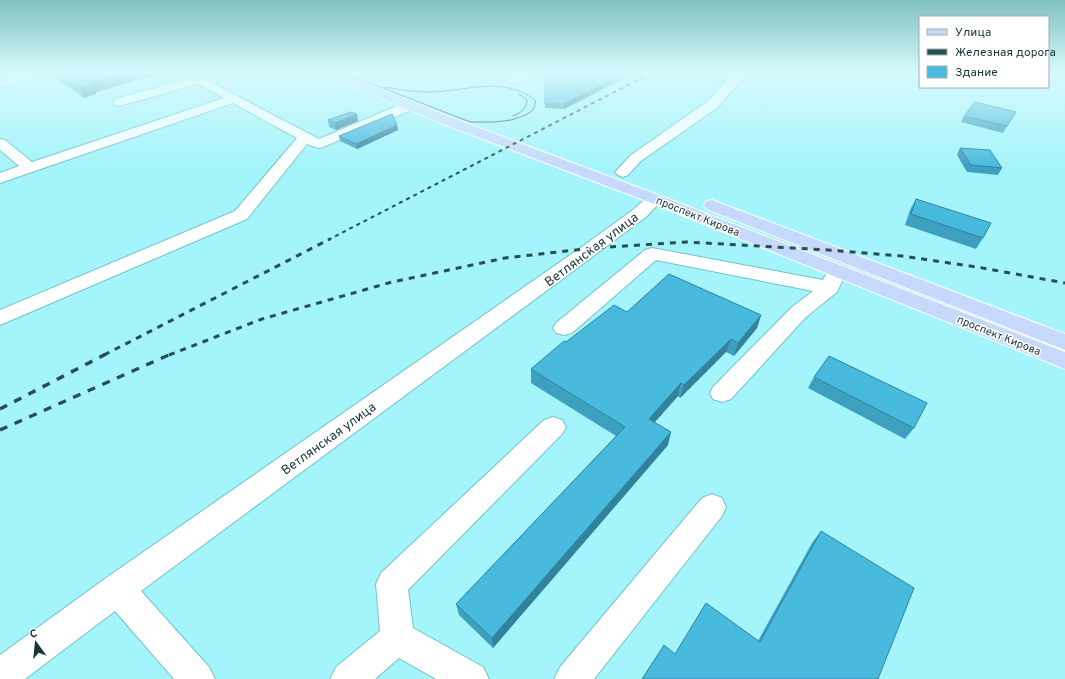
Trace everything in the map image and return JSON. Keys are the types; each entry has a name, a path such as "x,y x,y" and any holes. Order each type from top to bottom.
{"main road":[{"name":"проспект Кирова","path":"406,105 655,199 834,280 1065,361"},
{"name":"проспект Кирова","path":"513,131 1065,342"}],"street":[{"path":"0,178 217,105"},
{"path":"245,105 318,144 409,106"},
{"path":"623,172 636,158 712,105"},
{"path":"0,318 241,214 305,137"},
{"path":"0,143 30,168"},
{"name":"Ветлянская улица","path":"0,676 117,589 593,248 655,199"},
{"path":"564,328 652,254 834,280"},
{"path":"722,393 799,312 834,280"},
{"path":"397,638 392,584 553,427"},
{"path":"572,679 712,507"},
{"path":"117,589 197,679"},
{"path":"348,679 397,638"},
{"path":"397,638 472,679"}],"building":[{"path":"973,105 986,105 1016,112 1007,126 964,116"},
{"path":"351,112 357,114 335,123 328,120"},
{"path":"392,114 397,125 356,144 339,136"},
{"path":"960,148 990,150 1002,168 971,165"},
{"path":"916,199 991,223 983,238 911,214"},
{"path":"669,274 761,315 738,343 731,339 684,385 681,383 649,419 671,432 492,638 456,604 625,427 531,369 564,341 566,342 614,305 627,312"},
{"path":"829,356 927,403 914,428 814,377"},
{"path":"821,531 914,588 878,679 642,679 664,645 675,654 706,603 760,642"}],"tram line":[{"path":"425,105 470,122 495,122 511,120 526,115 533,110 535,105"},
{"path":"513,116 523,110 526,105"}],"railway":[{"path":"328,240 590,105"},
{"path":"104,355 330,239"},
{"path":"169,355 262,319 392,282 505,258 593,248 687,242 828,250 902,256 977,267 1065,283"},
{"path":"0,409 106,354"},
{"path":"0,430 171,354"}]}
